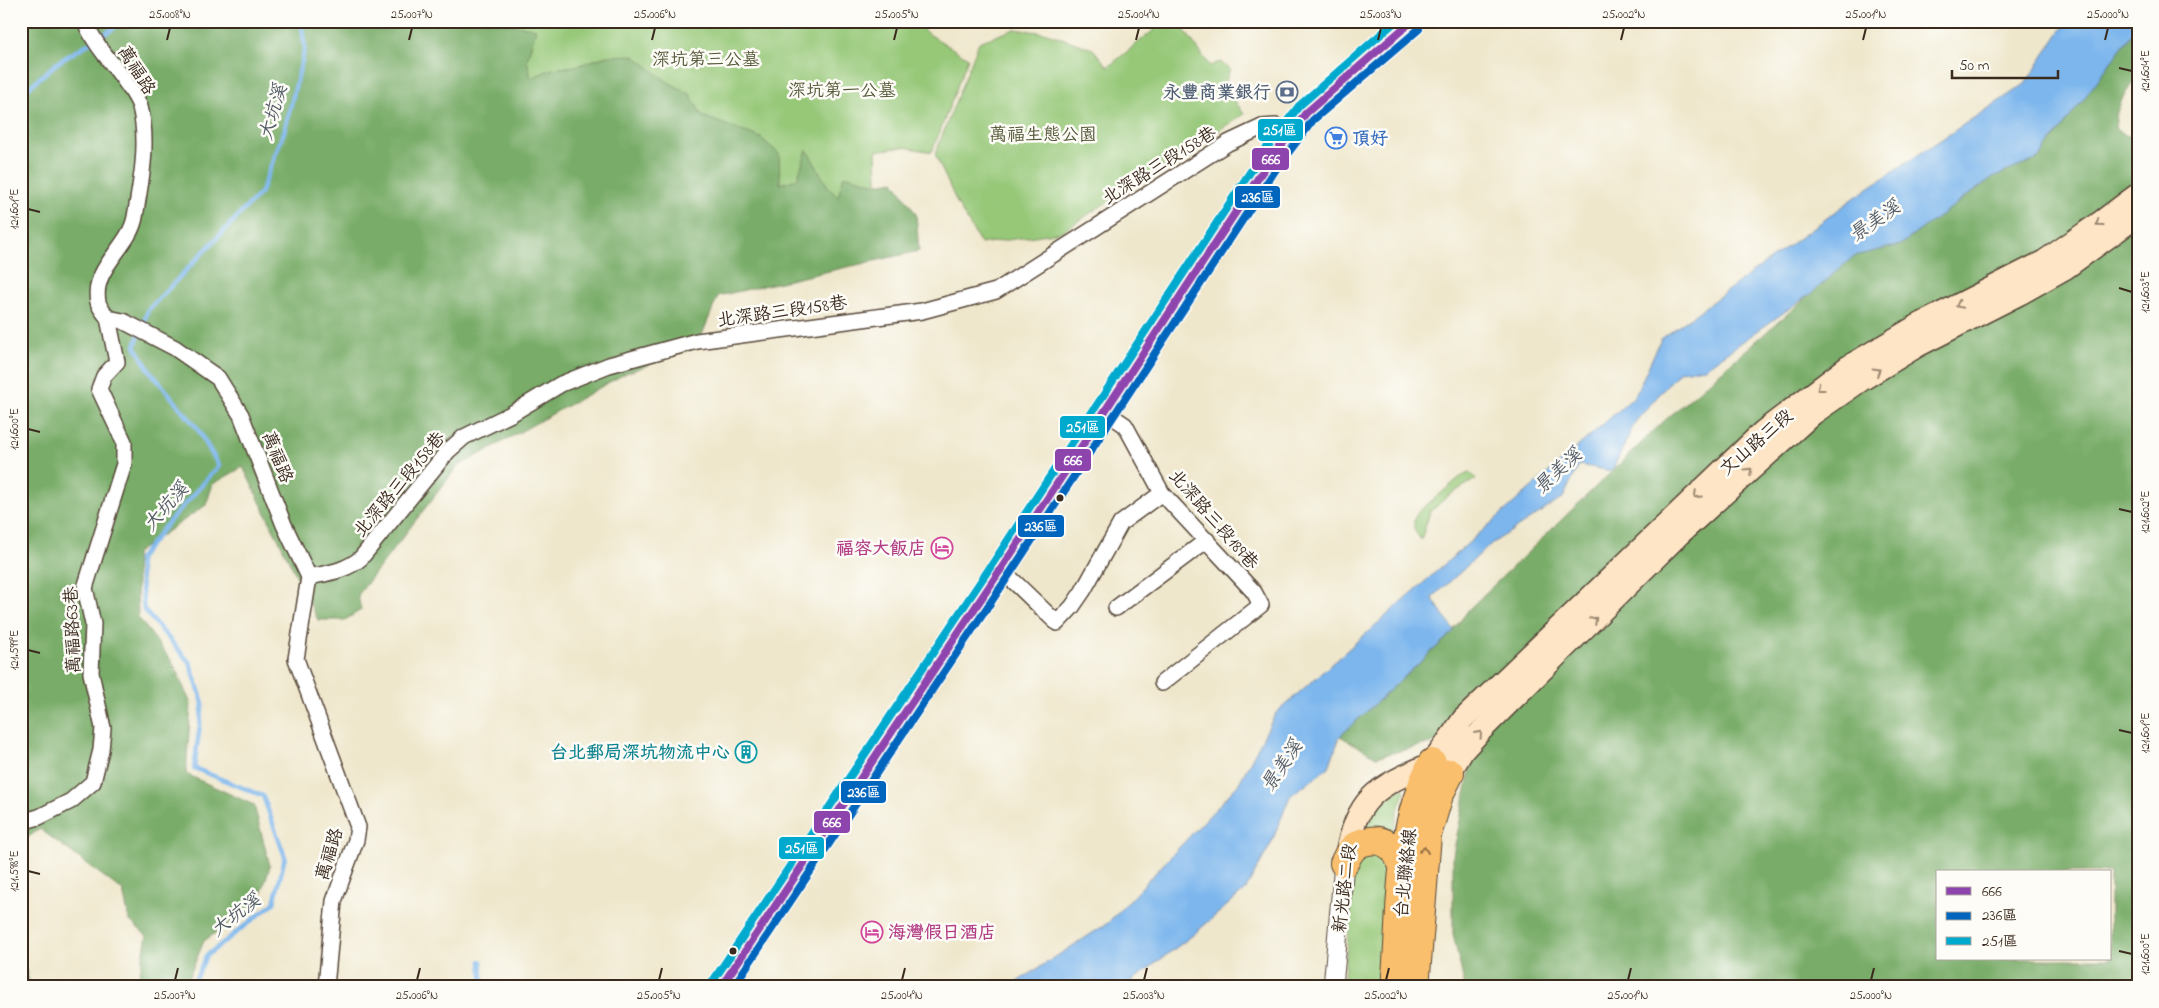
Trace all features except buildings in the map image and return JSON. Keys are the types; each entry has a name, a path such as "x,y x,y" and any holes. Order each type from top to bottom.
{"highway":[{"name":"台北聯絡線","path":"1395,980 1407,830 1415,802 1441,768"},
{"name":"台北聯絡線","path":"1415,987 1427,835 1439,795 1441,768"},
{"path":"1344,863 1350,852 1358,845 1369,841 1378,841 1388,844 1395,850 1403,865"},
{"path":"1421,899 1425,987"}],"main road":[{"path":"721,987 1001,570 1104,411 1288,136 1306,113 1412,21"},
{"name":"文山路三段","path":"1441,768 1463,719 1763,431 1848,367 1916,326 2044,262 2100,224 2138,194"},
{"name":"文山路三段","path":"1441,768 1464,751 1481,731 1680,534 1813,414 1862,380 1918,346 2020,294 2066,268 2138,216"},
{"name":"新光路二段","path":"1344,863 1349,837 1365,803 1388,782 1441,768"}],"street":[{"name":"萬福路","path":"88,28 140,106 144,136 141,182 134,220 103,272 97,290 98,304 115,320 175,348 218,378 241,415 270,485 284,525 309,577 296,660 358,827 356,840 334,901 326,987"},
{"name":"北深路三段158巷","path":"309,577 342,570 361,558 448,451 464,437 510,414 561,384 609,365 697,342 922,311 996,291 1228,143 1262,127 1276,126 1288,136"},
{"name":"萬福路63巷","path":"21,822 39,817 71,802 93,782 101,750 103,728 91,673 93,624 85,588 124,464 124,442 100,389 104,376 117,362 115,320"},
{"name":"北深路三段189巷","path":"1104,411 1125,425 1162,493 1254,592 1261,605 1162,683"},
{"path":"1001,570 1057,623 1072,607 1121,523 1162,493"},
{"path":"1116,608 1207,540"},
{"name":"新光路二段","path":"1333,987 1344,863"}],"green space":[{"path":"21,21 497,21 536,29 527,60 531,78 552,69 576,66 607,56 633,55 668,82 690,94 702,116 761,138 779,154 780,184 797,179 807,150 828,187 838,197 844,175 877,184 894,181 916,214 919,251 718,296 697,347 626,373 457,467 358,595 361,610 345,620 318,620 243,467 213,484 206,505 136,553 138,617 173,663 191,704 186,774 254,805 270,866 259,902 204,941 185,987 137,987 147,936 129,920 123,891 40,829 21,842"},
{"name":"深坑第一公墓","path":"498,21 920,21 924,31 968,58 932,152 903,147 876,151 877,184 844,176 838,198 828,187 807,150 797,179 780,184 779,154 761,138 702,116 690,94 668,82 607,56 576,66 552,69 531,78 527,60 536,29 497,23"},
{"name":"萬福生態公園","path":"1165,21 1178,21 1210,66 1220,62 1230,69 1224,86 1244,114 1061,232 981,244 958,205 935,154 979,42 1015,29 1047,33 1093,49 1108,67"},
{"path":"2138,25 2138,77 2124,95 2117,112 2115,128 2127,136 2138,134 2138,987 1465,987 1453,934 1453,855 1478,731 1376,757 1340,736 1448,637 1470,608 1663,422 1854,256 1900,245 1993,177 2038,159"},
{"path":"1470,472 1476,479 1448,496 1430,512 1421,540 1414,530 1414,520 1417,513 1459,478"},
{"path":"1402,788 1405,791 1399,806 1392,836 1363,832 1369,818 1378,806"},
{"path":"1368,853 1384,856 1389,866 1386,912 1376,987 1343,987 1355,866 1357,860"},
{"path":"21,952 30,985 32,987 21,987"}],"water":[{"name":"景美溪","path":"2067,21 2138,21 2138,25 2038,159 1993,177 1900,245 1854,256 1813,292 1705,368 1680,371 1635,422 1612,471 1579,465 1563,498 1491,544 1432,598 1454,631 1340,736 1329,767 1290,796 1271,844 1246,889 1193,935 1124,987 1009,987 1108,923 1238,785 1276,713 1635,396 1661,339 1868,188 2025,84"}],"waterway":[{"path":"21,94 57,63 125,21"},
{"name":"大坑溪","path":"192,987 206,956 274,903 285,857 263,796 194,768 203,703 190,663 144,610 139,559 166,525 219,466 197,428 150,371 135,346 148,310 261,192 284,132 305,48 301,21"},
{"path":"481,961 483,987"}],"transit line":[{"name":"251區","path":"713,981 993,563 1262,154 1299,106 1396,21"},
{"name":"666","path":"721,987 1001,569 1270,160 1306,113 1412,21"},
{"name":"236區","path":"733,987 1009,575 1278,166 1313,120 1419,29"}],"place":[{"name":"永豐商業銀行","path":"1287,92"},
{"name":"頂好","path":"1336,138"},
{"name":"福容大飯店","path":"942,548"},
{"name":"台北郵局深坑物流中心","path":"746,752"},
{"name":"海灣假日酒店","path":"872,932"}],"park label":[{"name":"深坑第三公墓","path":"706,59"}]}
